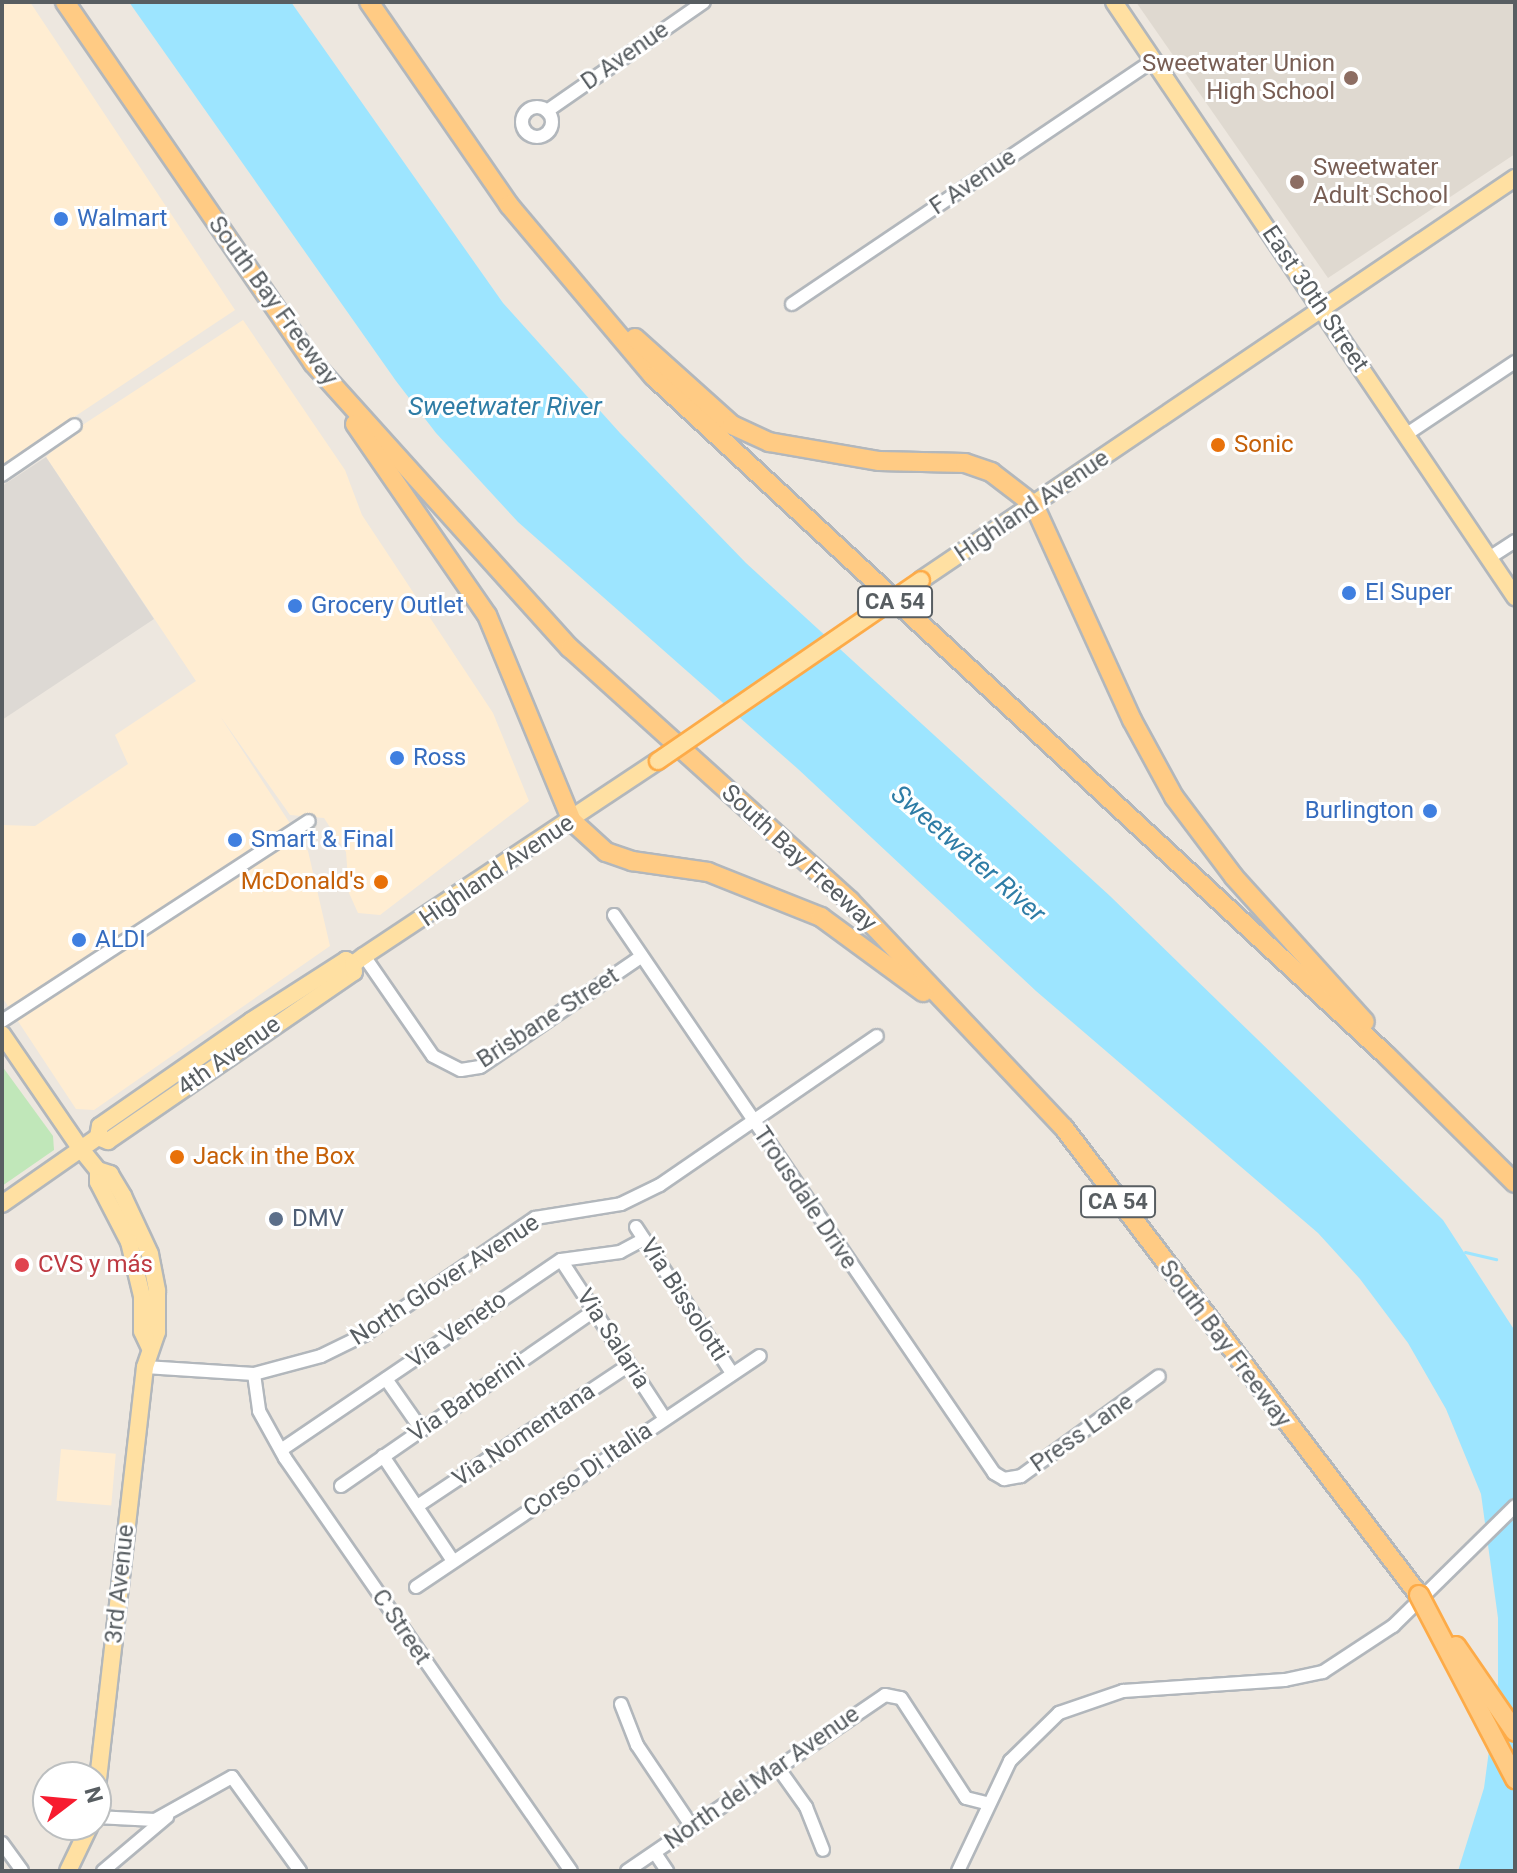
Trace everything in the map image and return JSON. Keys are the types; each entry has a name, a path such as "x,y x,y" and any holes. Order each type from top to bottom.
{"highway":[{"name":"South Bay Freeway","path":"65,2 313,363 570,648 850,901 1064,1128 1413,1588 1515,1732"},
{"name":"CA 54","path":"369,2 509,205 653,376 1387,1056 1515,1183"},
{"path":"378,2 391,38"},
{"path":"509,205 650,354 732,425 807,453 965,463 991,472 1034,505 1132,720 1174,797 1234,877 1364,1020 1387,1056"},
{"path":"313,363 487,615 572,821 606,852 632,861 708,872 821,917 969,1028"},
{"path":"1413,1588 1515,1779"}],"main road":[{"name":"East 30th Street","path":"1114,2 1515,597"},
{"name":"Highland Avenue","path":"391,941 1515,178"},
{"name":"4th Avenue","path":"2,1204 98,1137 108,1141 354,972 359,960 391,941"},
{"path":"2,1034 80,1148 98,1170 110,1174 150,1254 158,1318 145,1367"},
{"name":"3rd Avenue","path":"100,1761 145,1367"},
{"path":"68,1871 82,1841"}],"street":[{"name":"D Avenue","path":"547,111 704,2"},
{"name":"F Avenue","path":"792,304 1154,60"},
{"path":"1407,434 1515,362"},
{"path":"2,475 75,425"},
{"path":"1489,558 1515,541"},
{"path":"2,1021 309,821"},
{"name":"Trousdale Drive","path":"614,915 754,1123 1001,1478"},
{"name":"Brisbane Street","path":"359,960 433,1056 461,1070 480,1067 642,956"},
{"name":"North Glover Avenue","path":"145,1367 254,1374 321,1356 364,1335 535,1218 634,1199 754,1123 877,1036"},
{"name":"Via Bissolotti","path":"636,1227 732,1373"},
{"name":"Via Veneto","path":"281,1450 561,1260 620,1252 644,1239"},
{"name":"Via Salaria","path":"561,1260 665,1419"},
{"name":"Via Barberini","path":"341,1486 594,1311"},
{"name":"Corso Di Italia","path":"416,1587 760,1356"},
{"name":"Via Nomentana","path":"419,1505 629,1365"},
{"name":"C Street","path":"254,1374 259,1411 281,1450 571,1871"},
{"name":"Press Lane","path":"1001,1478 1021,1476 1159,1376"},
{"path":"386,1379 421,1429"},
{"path":"383,1456 419,1505 453,1561"},
{"path":"958,1871 986,1803 1028,1738 1059,1713 1123,1691 1285,1680 1323,1672 1369,1645 1443,1578 1515,1506"},
{"name":"North del Mar Avenue","path":"627,1871 885,1695 901,1698 966,1798 986,1803"},
{"path":"621,1704 637,1745 692,1827"},
{"path":"779,1769 806,1807 823,1850"},
{"path":"112,1818 145,1821 172,1812 232,1777 300,1871"},
{"path":"103,1871 156,1831 172,1812"},
{"path":"2,1843 22,1871"},
{"path":"655,1853 667,1871"}],"shaded area":[{"path":"2,2 30,2 235,310 2,465"},
{"name":"Sweetwater Union High School","path":"1136,2 1515,2 1515,154 1328,278"},
{"path":"243,320 345,470 362,515 493,713 529,801 380,915 358,913 349,893 346,852 324,818 290,815 220,716 308,851 330,946 94,1110 76,1109 2,997 2,825 35,826 128,764 115,735 196,681 46,457 78,428"},
{"path":"46,457 154,619 2,720 2,486"},
{"path":"61,1449 116,1454 111,1506 56,1501"}],"green space":[{"path":"2,1066 53,1136 54,1150 2,1186"}],"water":[{"name":"Sweetwater River","path":"129,2 291,2 503,303 620,433 746,563 1110,896 1443,1220 1515,1331 1515,1871 1458,1871 1484,1788 1498,1683 1498,1618 1481,1494 1446,1409 1408,1343 1360,1279 1318,1233 1036,991 798,769 518,522 436,433 396,381"}],"waterway":[{"path":"1465,1252 1496,1259"}],"place":[{"name":"Sweetwater Union High School","path":"1351,78"},
{"name":"Sweetwater Adult School","path":"1297,182"},
{"name":"Walmart","path":"61,219"},
{"name":"Sonic","path":"1218,445"},
{"name":"El Super","path":"1349,593"},
{"name":"Grocery Outlet","path":"295,606"},
{"name":"Ross","path":"397,758"},
{"name":"Burlington","path":"1430,811"},
{"name":"Smart & Final","path":"235,840"},
{"name":"McDonald's","path":"381,882"},
{"name":"ALDI","path":"79,940"},
{"name":"Jack in the Box","path":"177,1157"},
{"name":"DMV","path":"276,1219"},
{"name":"CVS y más","path":"22,1265"}]}
